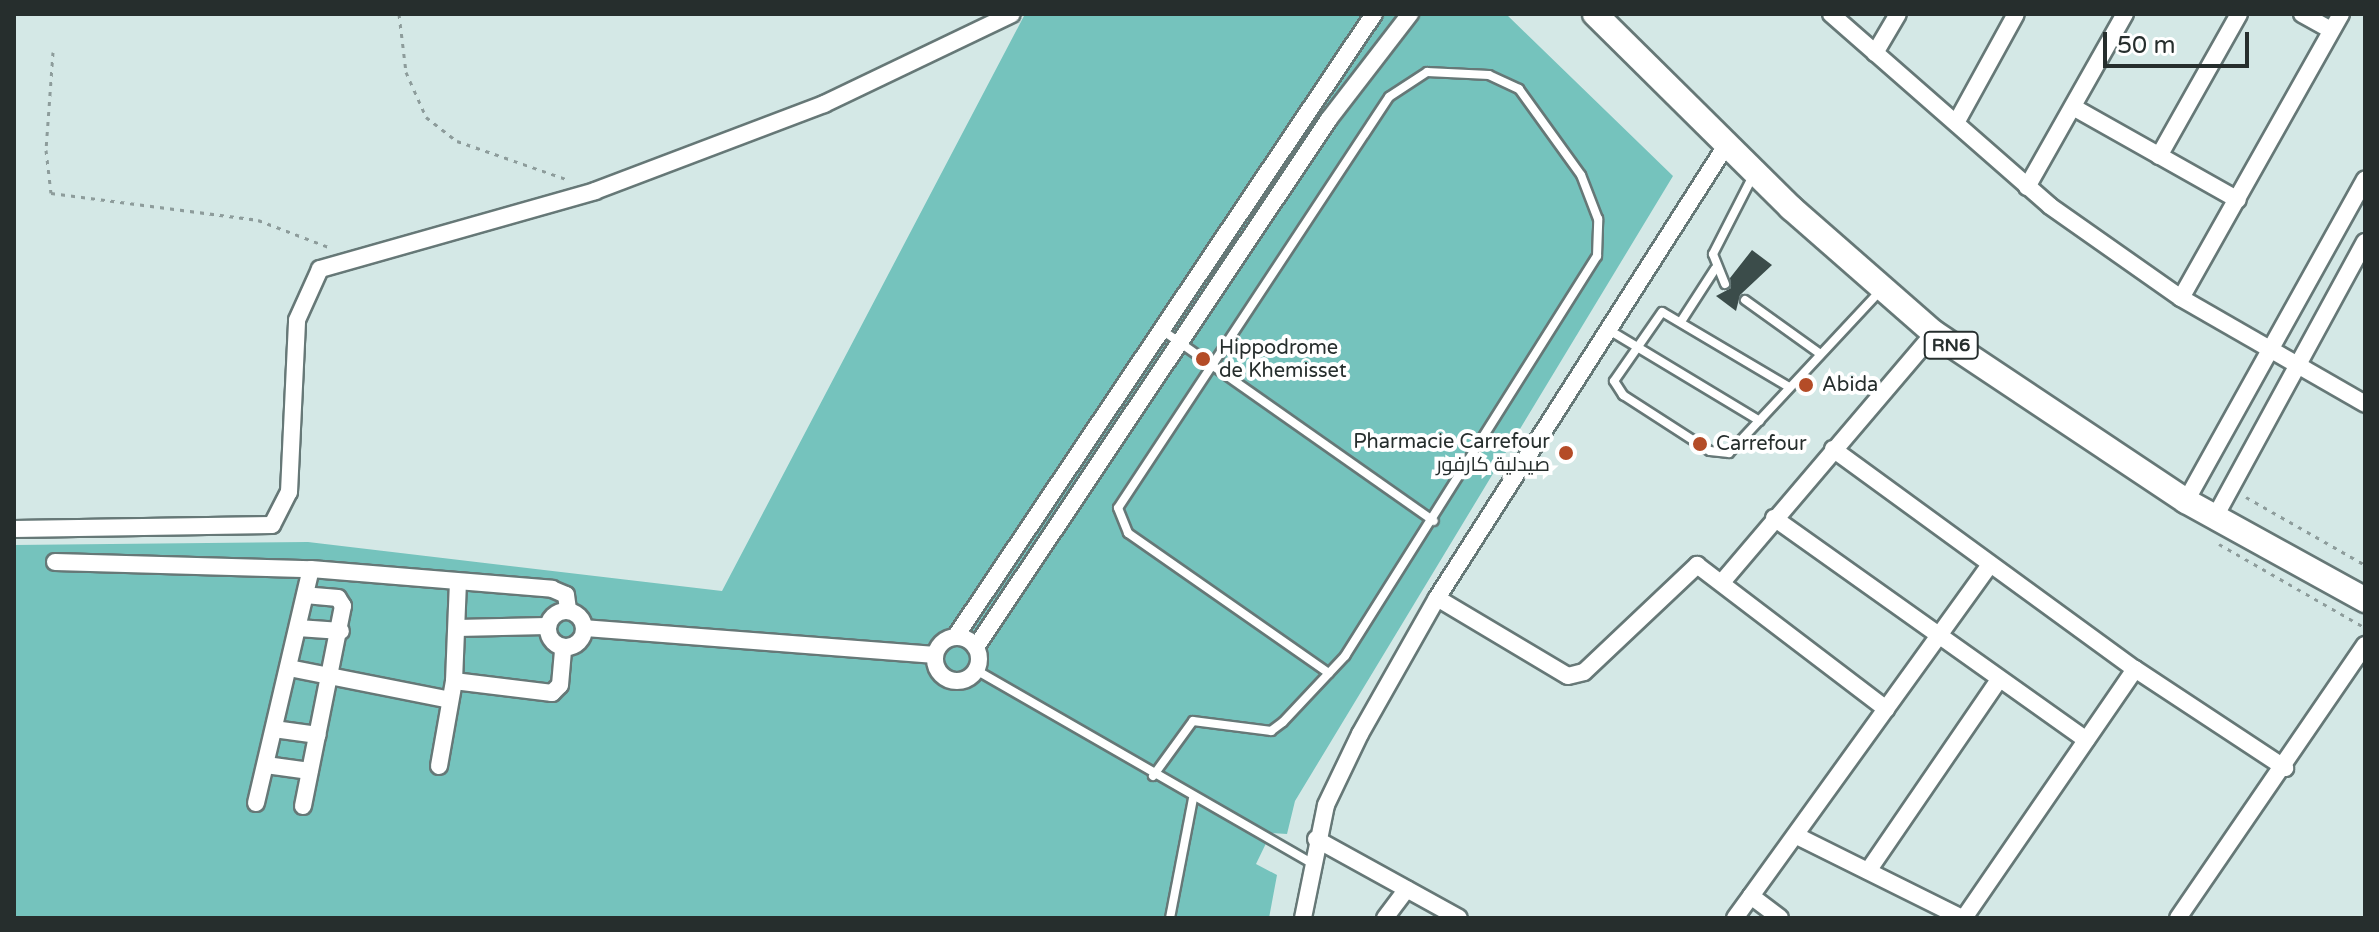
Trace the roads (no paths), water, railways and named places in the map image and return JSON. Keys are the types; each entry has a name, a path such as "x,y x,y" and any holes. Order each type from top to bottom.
{"main road":[{"name":"RN6","path":"1595,14 1755,172 1881,290 1934,333 2186,501 2365,600"}],"street":[{"path":"14,529 272,525 289,492 301,300 320,269 342,260 595,191 824,104 1012,14"},
{"path":"55,562 311,569 560,591 568,610 584,628 934,655 956,636 1374,14"},
{"path":"934,655 949,680 976,670 976,647 1329,119 1410,14"},
{"path":"1831,14 2027,187 2181,298 2365,404"},
{"path":"1875,53 1898,14"},
{"path":"1956,123 2016,14"},
{"path":"2027,187 2125,14"},
{"path":"2159,156 2239,14"},
{"path":"2302,14 2331,30"},
{"path":"2181,298 2341,14"},
{"path":"2073,107 2238,200"},
{"path":"1303,918 1316,839 1337,778 1437,598 1727,144"},
{"path":"2186,501 2365,179"},
{"path":"2216,515 2365,242"},
{"path":"1723,581 1934,333"},
{"path":"1833,449 1989,566 2135,669 2285,768"},
{"path":"1774,518 2086,740"},
{"path":"1437,598 1568,676 1584,672 1689,566 1723,581 1886,709"},
{"path":"1735,918 1989,566"},
{"path":"256,803 311,569"},
{"path":"439,766 454,681 458,582"},
{"path":"303,806 341,631 340,598 305,595"},
{"path":"457,628 547,626 568,610"},
{"path":"454,681 552,693 560,685 563,647 547,626"},
{"path":"298,628 341,631"},
{"path":"563,647 580,640 584,628"},
{"path":"956,636 976,647"},
{"path":"2178,918 2285,768 2365,645"},
{"path":"289,668 450,700"},
{"path":"1797,836 1963,918 2135,669"},
{"path":"1868,871 1999,680"},
{"path":"274,729 318,735"},
{"path":"266,765 310,771"},
{"path":"1316,839 1459,918"},
{"path":"1385,918 1407,889"},
{"path":"1751,896 1780,918"}],"lane":[{"path":"1153,776 1193,721 1271,731 1329,673 1434,521 1597,256 1598,219 1581,175 1519,89 1459,68 1417,76 1389,97 1125,490 1117,521 1329,673"},
{"path":"1682,320 1715,269 1716,245 1755,172"},
{"path":"1715,269 1725,284"},
{"path":"1789,387 1682,320 1657,314 1615,375 1618,391 1710,451 1734,451 1819,353 1881,290"},
{"path":"1745,300 1819,353"},
{"path":"1162,330 1434,521"},
{"path":"1609,330 1760,421"},
{"path":"976,670 1153,776 1312,863"},
{"path":"1170,918 1193,798"}],"place":[{"name":"Hippodrome de Khemisset","path":"1203,359"},
{"name":"Abida","path":"1806,385"},
{"name":"Carrefour","path":"1700,444"},
{"name":"Pharmacie Carrefour صيدلية كارفور","path":"1566,453"}]}
